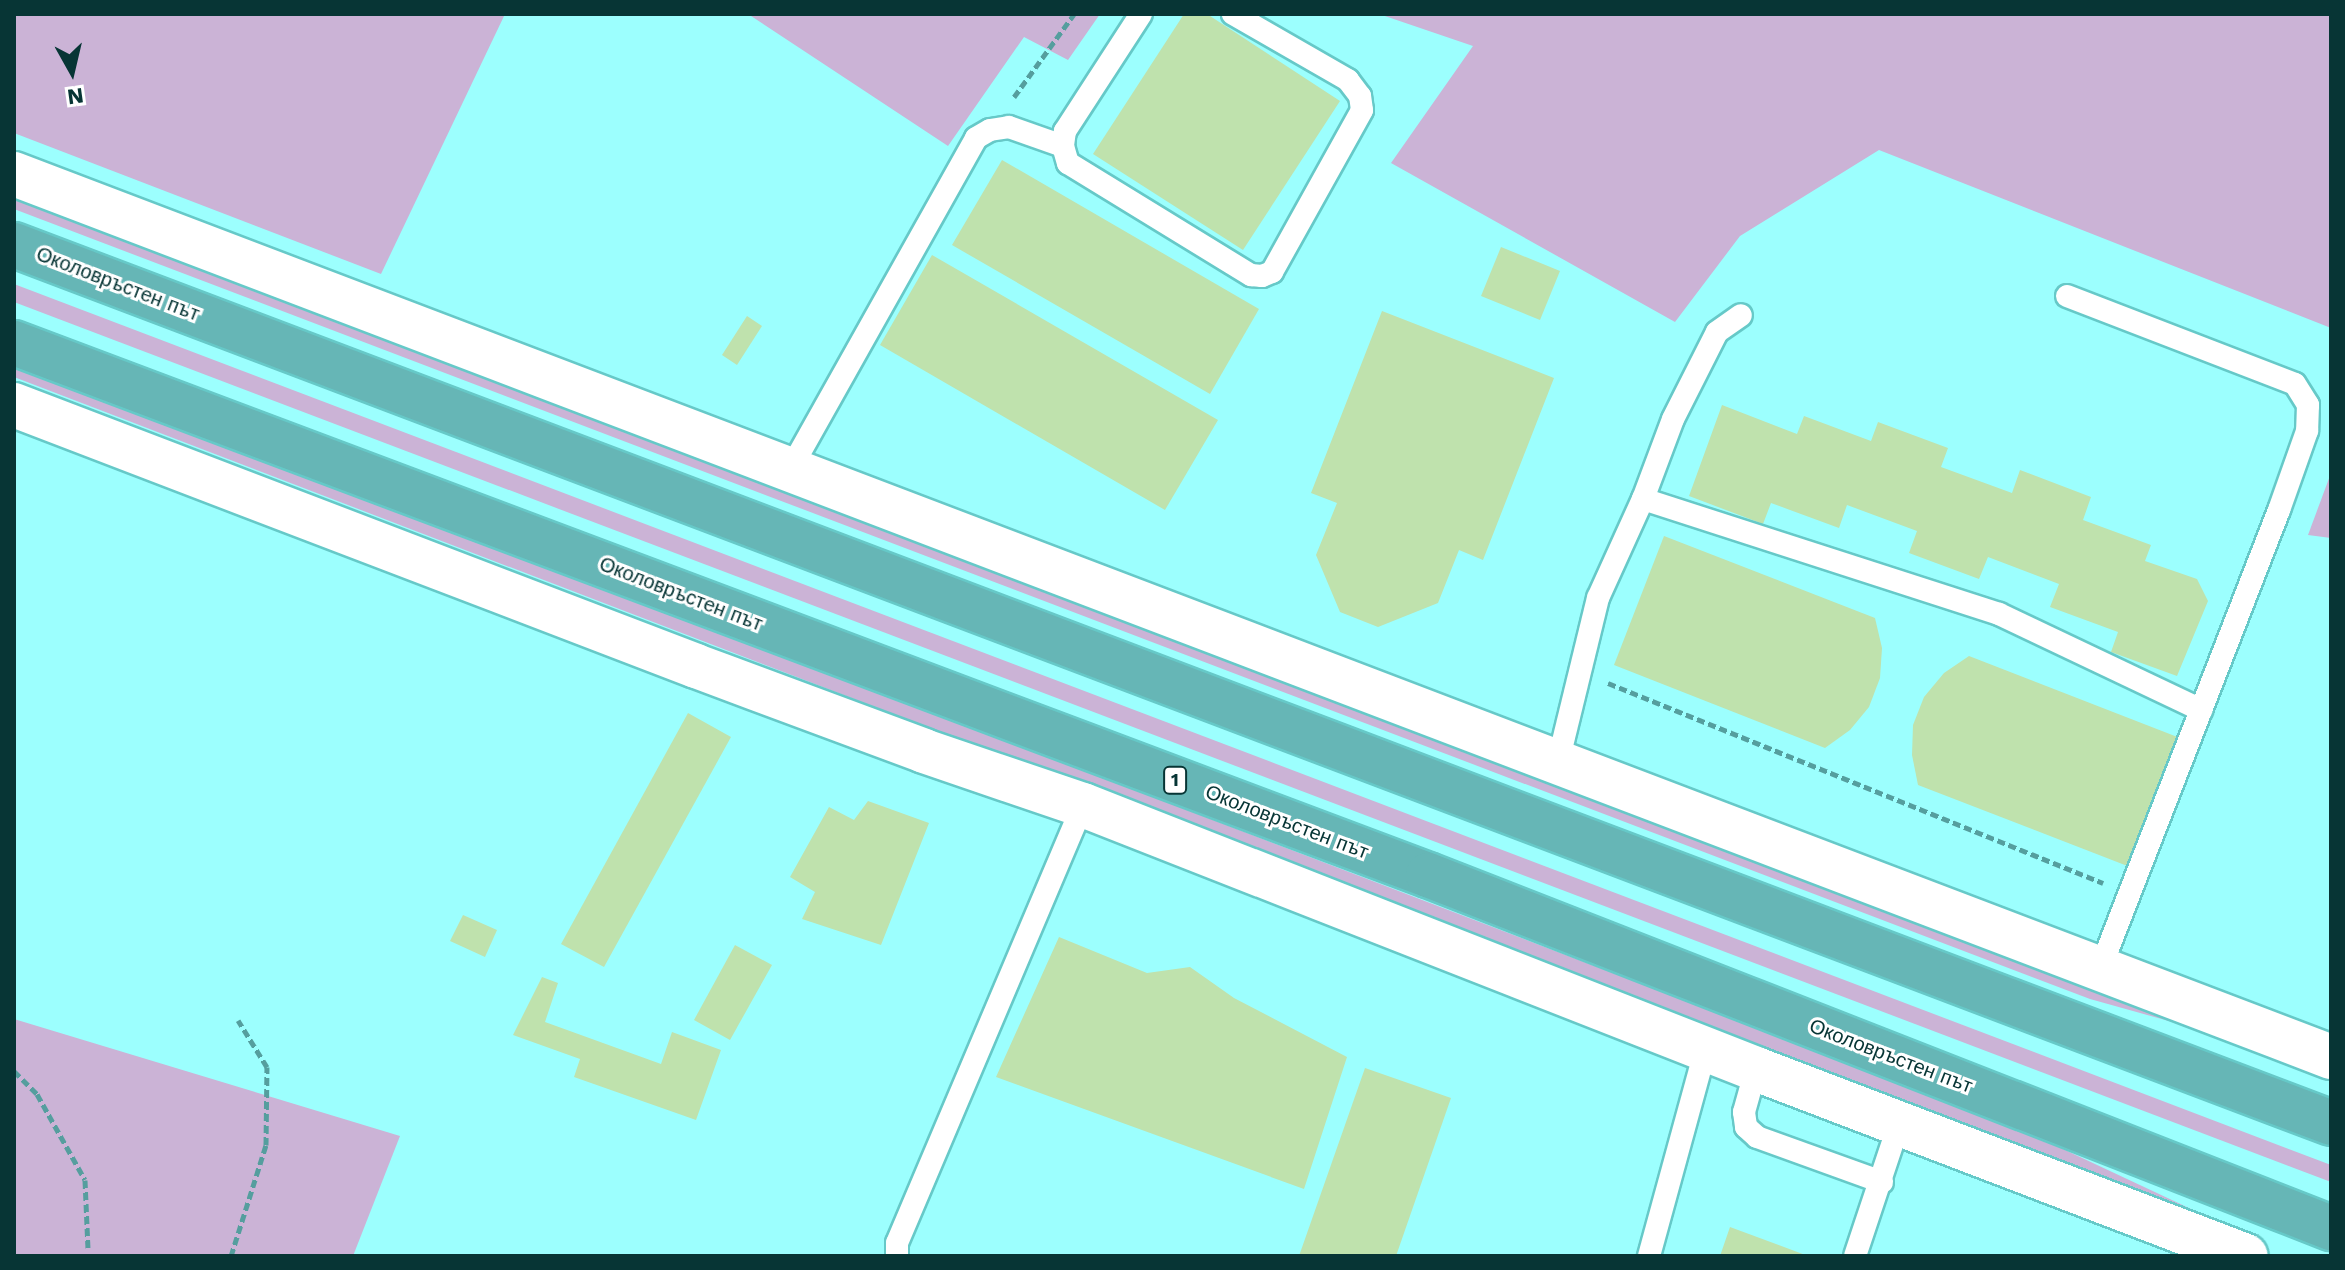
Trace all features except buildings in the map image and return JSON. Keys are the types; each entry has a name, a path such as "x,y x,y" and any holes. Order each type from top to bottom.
{"highway":[{"name":"Околовръстен път","path":"14,245 2331,1123"},
{"name":"Околовръстен път","path":"14,343 1428,875 2331,1228"}],"street":[{"path":"14,174 2331,1057"},
{"path":"14,405 711,672 924,751 1083,805 1756,1069 2246,1256"}],"lane":[{"path":"1141,14 1065,131 1063,146 1068,163 1251,275 1272,272 1362,110 1360,96 1348,80 1233,14"},
{"path":"791,468 976,138 990,130 1009,127 1063,146"},
{"path":"2067,296 2295,384 2308,405 2307,431 2100,970"},
{"path":"1558,762 1598,598 1643,499 1673,419 1717,332 1741,315"},
{"path":"1643,499 1999,614 2201,710"},
{"path":"897,1256 897,1243 1083,805"},
{"path":"1649,1256 1706,1048"},
{"path":"1756,1069 1744,1112 1746,1127 1757,1137 1882,1182"},
{"path":"1855,1256 1899,1124"}],"path":[{"path":"990,130 1074,14"},
{"path":"1578,670 2129,894"},
{"path":"231,1256 266,1145 267,1067 238,1020"},
{"path":"14,1071 37,1094 85,1180 88,1248"}],"shaded area":[{"path":"14,14 505,14 381,274 14,133"},
{"path":"748,14 1100,14 1068,60 1024,37 948,146"},
{"path":"1379,14 2331,14 2331,328 1879,150 1740,236 1675,322 1391,163 1473,46"},
{"path":"14,188 2269,1049 2090,999 14,209"},
{"path":"14,284 2331,1165 2331,1182 14,302"},
{"path":"14,361 2018,1128 2221,1223 14,377"},
{"path":"2331,473 2331,538 2308,535"},
{"path":"14,1019 400,1136 353,1256 14,1256"}]}
